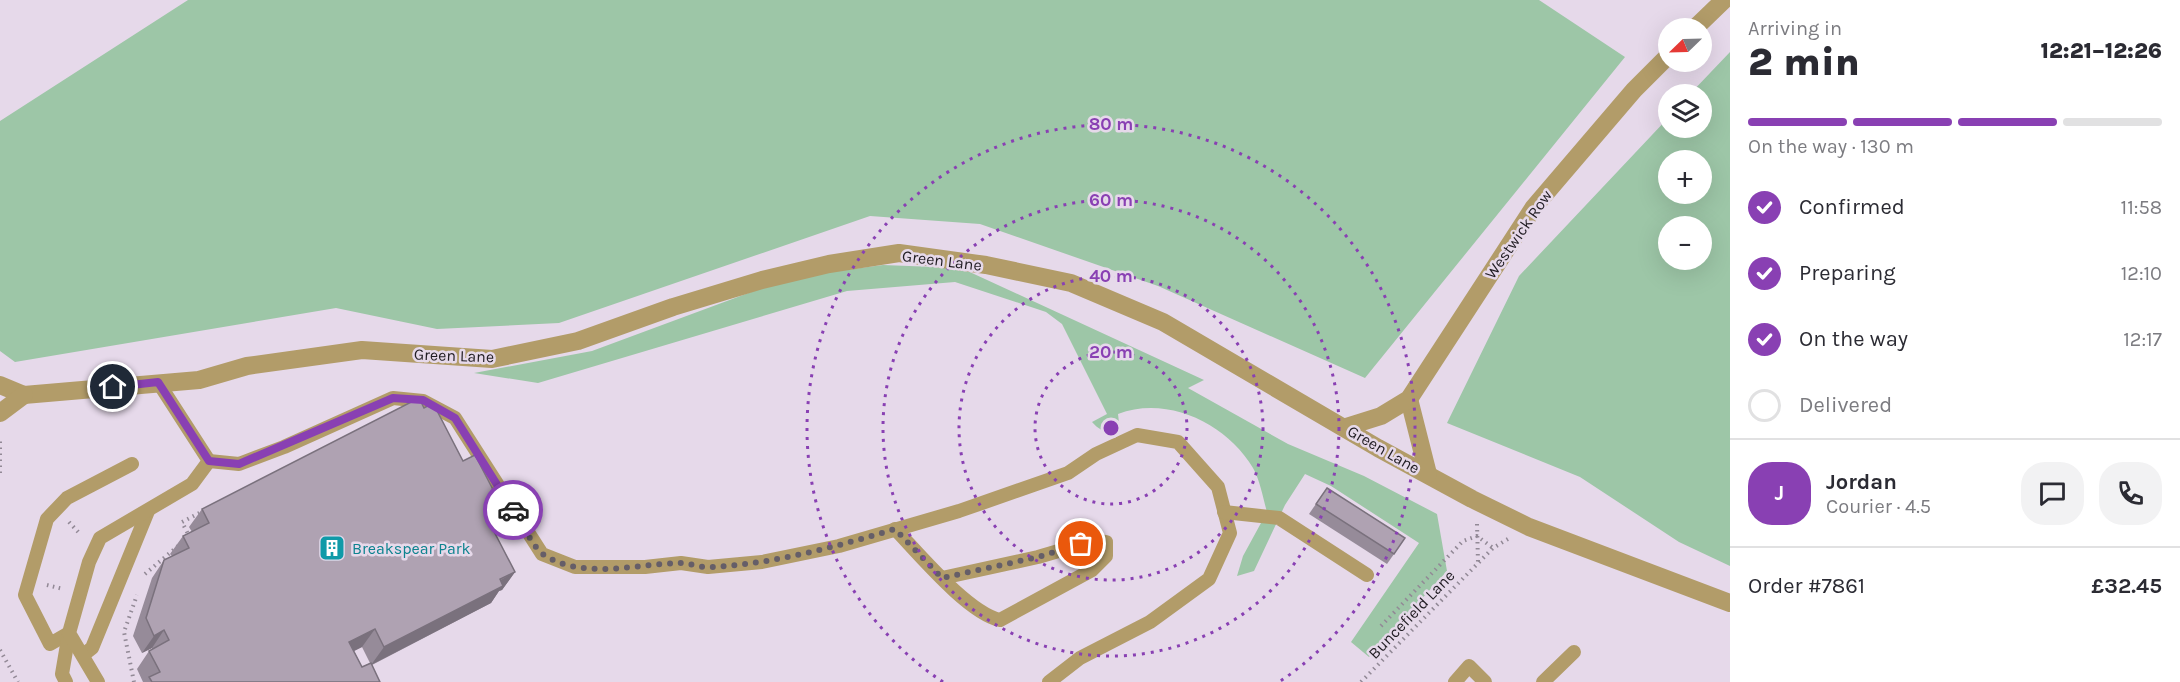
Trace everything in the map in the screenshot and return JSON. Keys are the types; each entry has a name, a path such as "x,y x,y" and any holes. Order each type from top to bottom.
{"street":[{"path":"1705,18 1724,0"},
{"name":"Westwick Row","path":"1346,428 1381,416 1409,399 1534,207 1634,90 1658,66"},
{"name":"Green Lane","path":"0,385 24,395 199,380 247,366 362,350 492,359 578,341 673,307 762,280 829,264 899,253 986,265 1071,283 1163,322 1472,499 1529,526 1730,603"},
{"path":"0,413 24,395"},
{"path":"1409,399 1428,474"}],"lane":[{"path":"158,382 209,461"},
{"path":"209,461 239,464 393,398 423,400 455,418 542,554 575,567 645,567 681,563 708,567 762,562 839,546 959,511 1068,473 1096,454 1137,435 1178,442 1218,487 1230,533 1209,579 1150,622 1080,658 1049,682"},
{"path":"66,682 62,674 69,633 89,562 100,538 192,484 209,461"},
{"path":"69,633 50,645 25,595 47,519 67,498 132,464"},
{"path":"83,656 92,648 148,511"},
{"path":"1224,512 1279,518 1368,575"},
{"path":"895,529 942,578 987,617 1000,620 1092,570 1106,556 1106,542 1096,540 1038,557 942,578"},
{"path":"69,633 98,682"},
{"path":"1543,682 1574,652"},
{"path":"1455,682 1469,666 1485,682"}],"path":[{"path":"0,439 0,472"},
{"path":"1472,499 1477,517 1479,562"},
{"path":"134,682 124,632 145,574 175,548 191,539 182,522 204,511"},
{"name":"Buncefield Lane","path":"1361,682 1493,548 1529,526"},
{"path":"1477,536 1493,548"},
{"path":"1381,626 1463,541 1477,536"},
{"path":"0,650 18,682"}],"green space":[{"path":"188,0 1539,0 1625,57 1365,378 1158,286 980,224 870,216 559,323 437,329 336,308 15,362 0,351 0,121"},
{"path":"1730,52 1730,566 1679,542 1580,477 1447,423 1519,276 1658,129 1658,138 1712,138 1712,84 1700,84"},
{"path":"883,265 961,268 1204,380 1188,388 1288,444 1364,476 1437,514 1447,571 1369,657 1351,642 1419,543 1331,486 1305,474 1285,505 1254,571 1237,576 1243,556 1267,512 1253,468 1242,452 1228,438 1194,417 1157,408 1137,409 1118,414 1120,431 1101,430 1092,422 1107,414 1062,324 1046,312 955,282 847,291 538,383 474,373 592,351 792,277"}],"building":[{"name":"Breakspear Park","path":"419,398 424,408 433,403 463,461 475,455 502,507 486,516 515,572 500,579 503,586 384,647 375,629 349,642 362,667 371,663 380,682 152,682 149,677 160,672 149,651 169,640 164,630 154,636 146,618 164,560 189,548 183,536 209,523 202,509"},
{"path":"1327,488 1405,538 1394,554 1316,504"}],"way so far":[{"path":"513,510 542,554 575,567 645,567 681,563 708,567 762,562 839,546 895,529 942,578 1038,557 1081,544"}],"place":[{"name":"Breakspear Park","path":"332,548"}],"route":[{"path":"113,387 158,382 209,461 239,464 284,447 393,398 423,400 455,418 513,510"}]}
